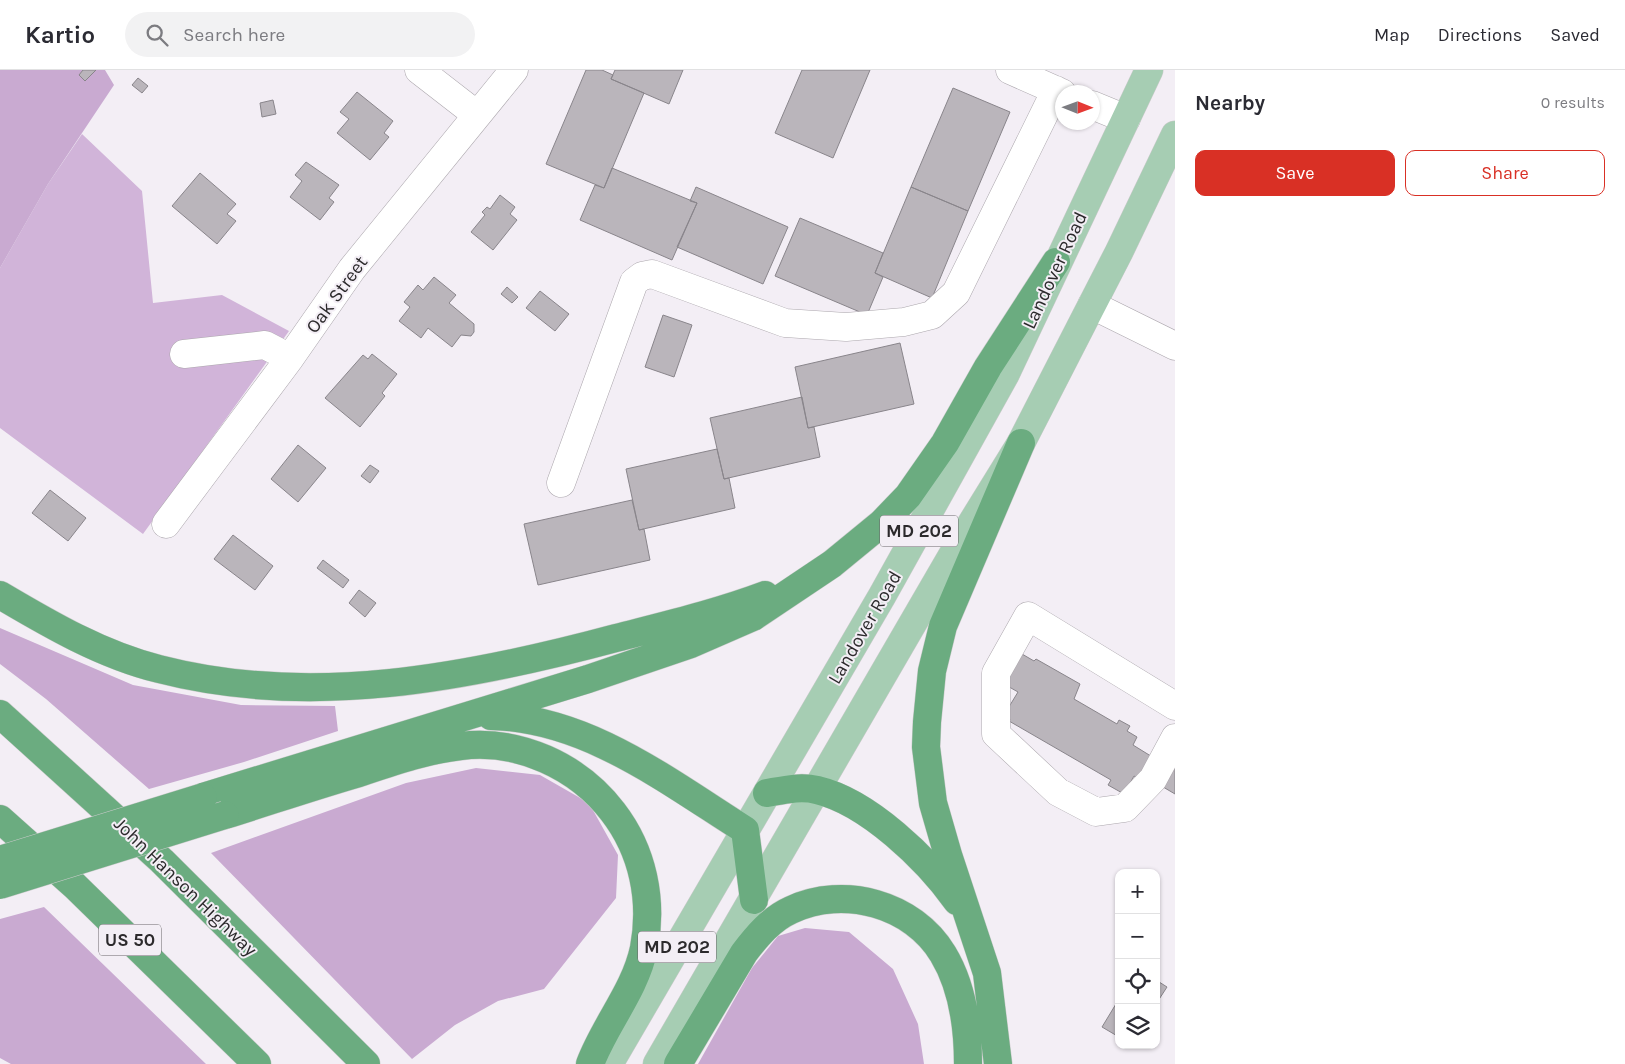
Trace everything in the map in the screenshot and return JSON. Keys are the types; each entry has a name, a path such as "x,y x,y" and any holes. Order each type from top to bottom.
{"highway":[{"path":"0,860 476,715 642,662 721,633 753,617 859,543 908,496 945,443 988,367 1056,262"},
{"path":"998,1064 997,1040 987,973 933,803 926,747 928,696 936,650 950,604 1021,443"},
{"path":"0,594 30,612 94,645 157,669 220,682 252,686 326,687 421,679 547,655 699,616 809,579"},
{"name":"John Hanson Highway","path":"0,714 162,861 366,1064"},
{"path":"476,715 531,719 583,735 617,752 745,830 754,900"},
{"path":"0,885 402,759 462,745 497,746 533,753 580,778 603,798 630,838 639,859 647,900 647,931 638,968 630,989 590,1064"},
{"path":"768,793 793,789 817,790 850,804 899,837 949,890 969,918"},
{"name":"US 50","path":"0,818 81,892 257,1064"},
{"path":"678,1064 744,953 771,923 791,910 805,905 843,900 861,900 879,904 898,912 913,920 942,952 953,972 960,996 966,1025 968,1064"}],"main road":[{"name":"Landover Road","path":"608,1064 900,564 1005,374 1056,262 1148,70"},
{"name":"MD 202","path":"657,1064 754,900 960,542 1021,443 1175,135"}],"street":[{"path":"419,70 477,115"},
{"name":"Oak Street","path":"166,524 290,358 352,269 514,70"},
{"path":"1010,70 1055,89"},
{"path":"561,483 634,282 642,276 652,274 785,323 846,328 904,322 932,315 956,293 1055,99"},
{"path":"1100,108 1126,119"},
{"path":"1092,304 1175,346"},
{"path":"184,354 265,345 290,358"},
{"path":"1175,706 1028,616 996,673 996,734 1058,792 1096,812 1125,808 1153,779 1175,738"}],"shaded area":[{"path":"0,70 105,70 114,85 48,184 0,268"},
{"path":"82,134 142,191 153,303 222,295 289,331 143,534 0,428 0,268 48,184"},
{"path":"0,628 133,685 241,705 335,706 338,731 244,762 149,789 46,699 0,664"},
{"path":"476,768 540,775 589,803 618,855 616,898 544,989 498,1001 455,1025 412,1059 211,853 406,783"},
{"path":"44,907 206,1064 11,1064 0,1058 0,919"},
{"path":"805,928 849,932 893,969 918,1024 924,1064 698,1064 752,968 778,936"}],"building":[{"path":"83,70 96,70 85,81 79,75"},
{"path":"586,70 602,70 613,75 611,79 644,93 604,188 546,164"},
{"path":"615,70 683,70 669,104 611,79"},
{"path":"802,70 870,70 833,158 775,133"},
{"path":"138,78 148,86 142,93 132,85"},
{"path":"953,88 1010,112 968,211 911,187"},
{"path":"357,92 393,121 384,133 389,137 370,160 337,133 349,119 340,112"},
{"path":"273,100 276,114 262,117 260,103"},
{"path":"306,162 339,185 329,198 334,202 320,220 290,197 302,181 295,175"},
{"path":"612,168 697,203 672,260 580,220 595,185 604,188"},
{"path":"200,173 236,204 227,214 236,221 217,244 172,206"},
{"path":"696,187 788,227 763,284 677,247 697,203 690,201"},
{"path":"911,187 968,211 932,298 875,273"},
{"path":"500,195 515,207 510,214 517,220 493,250 471,232 485,215 482,212 487,207 490,209"},
{"path":"800,218 883,253 875,273 883,277 867,315 775,276"},
{"path":"434,277 456,295 449,303 474,324 474,332 471,336 461,335 452,347 428,328 421,338 399,321 410,307 404,302 418,285 423,290"},
{"path":"507,287 518,297 512,303 501,294"},
{"path":"540,291 569,314 555,331 526,308"},
{"path":"663,315 692,325 674,377 645,367"},
{"path":"900,343 914,404 808,428 795,367"},
{"path":"372,354 397,374 382,393 385,396 360,427 325,398 363,355 368,359"},
{"path":"802,397 808,428 814,427 820,457 724,479 710,418"},
{"path":"298,445 326,468 298,502 271,479"},
{"path":"717,449 724,479 729,478 735,508 639,530 626,469"},
{"path":"370,465 379,471 370,483 361,476"},
{"path":"50,490 86,518 68,541 32,513"},
{"path":"632,500 639,530 644,529 650,560 538,585 524,524"},
{"path":"233,535 273,566 255,590 214,559"},
{"path":"323,560 349,580 343,588 317,568"},
{"path":"359,590 376,603 365,617 349,603"},
{"path":"1022,654 1034,661 1036,659 1080,684 1074,699 1117,724 1119,720 1130,726 1127,731 1137,737 1133,745 1154,758 1141,780 1134,776 1124,794 1108,785 1111,780 1009,721 1010,719 1004,715 1018,692 1004,684"},
{"path":"1175,755 1175,794 1158,784"},
{"path":"1160,983 1167,987 1160,998"},
{"path":"1115,1006 1115,1035 1102,1027"}]}
